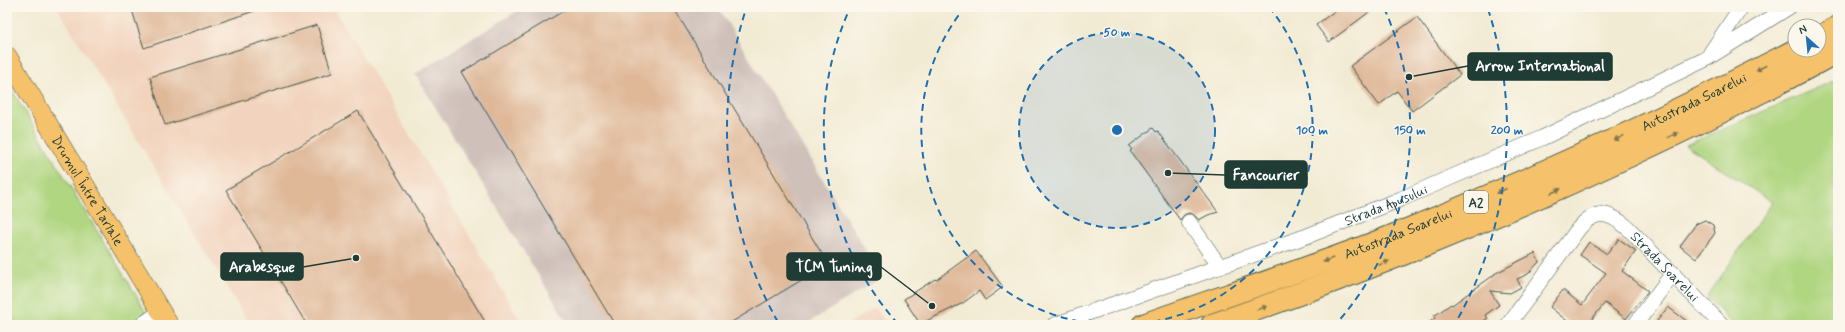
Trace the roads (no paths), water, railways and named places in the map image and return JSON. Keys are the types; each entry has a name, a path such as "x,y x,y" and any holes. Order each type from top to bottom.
{"highway":[{"path":"1827,32 1838,26"},
{"name":"Autostrada Soarelui","path":"1212,325 1363,271 1492,219 1706,120 1838,51"},
{"name":"Autostrada Soarelui","path":"1143,325 1302,270 1493,195 1602,147 1724,88 1787,55"}],"main road":[{"name":"Drumul Între Tarlale","path":"7,56 165,318"}],"street":[{"path":"1706,59 1741,7"},
{"name":"Strada Apusului","path":"1054,325 1307,236 1422,190 1542,138 1706,59 1789,7"},
{"name":"Strada Soarelui","path":"1508,325 1585,221 1593,216 1604,214 1613,217 1628,228 1722,325"},
{"path":"1190,222 1220,267"},
{"path":"1635,325 1673,273"},
{"path":"142,325 165,318"}],"place":[{"name":"Arrow International","path":"1409,77"},
{"name":"Fancourier","path":"1168,173"},
{"name":"Arabesque","path":"356,258"},
{"name":"TCM Tuning","path":"932,306"}]}
